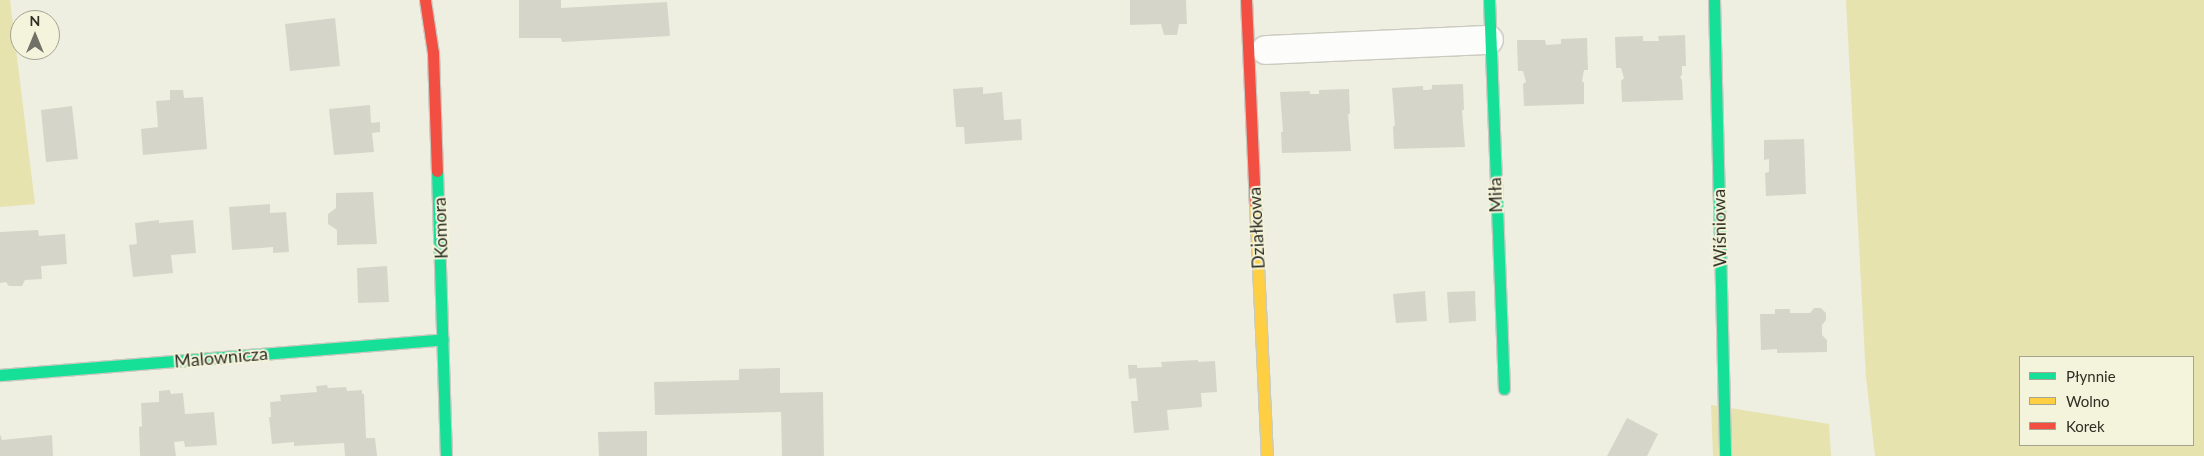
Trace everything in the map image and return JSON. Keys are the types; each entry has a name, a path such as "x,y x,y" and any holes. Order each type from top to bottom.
{"street":[{"name":"Komora","path":"425,0 428,8 433,53 446,456"},
{"name":"Działkowa","path":"1246,0 1267,456"},
{"name":"Miła","path":"1489,0 1489,40 1504,389"},
{"name":"Wiśniowa","path":"1714,0 1725,456"},
{"path":"1266,50 1489,40"},
{"name":"Malownicza","path":"0,375 443,339"}],"shaded area":[{"path":"0,0 10,0 10,60 17,60 35,204 0,207"},
{"path":"1846,0 2204,0 2204,456 1875,456 1866,377"},
{"path":"1711,405 1829,424 1831,456 1713,456"}],"building":[{"path":"519,0 561,0 561,8 667,2 670,36 562,42 561,38 519,38"},
{"path":"1130,0 1186,0 1187,24 1179,24 1177,35 1164,35 1161,24 1130,25"},
{"path":"335,18 340,66 290,71 285,24"},
{"path":"1685,35 1686,66 1682,66 1682,75 1680,77 1682,80 1683,100 1622,102 1621,81 1624,78 1621,68 1616,68 1615,37 1643,36 1643,41 1659,41 1658,36"},
{"path":"1587,38 1588,70 1584,70 1582,81 1584,83 1584,104 1524,106 1523,84 1526,82 1523,71 1518,71 1517,40 1545,40 1546,45 1561,44 1561,39"},
{"path":"1463,84 1464,110 1462,110 1465,147 1394,149 1393,126 1395,126 1392,88 1423,86 1423,90 1428,90 1432,89 1432,85"},
{"path":"983,87 983,94 1002,92 1004,120 1021,119 1022,140 965,144 964,127 956,127 953,89"},
{"path":"1349,89 1350,114 1348,114 1351,151 1282,153 1281,132 1283,132 1280,92 1310,91 1310,94 1319,94 1319,90"},
{"path":"170,90 183,90 184,98 203,97 207,149 143,155 141,129 158,127 156,101 170,100"},
{"path":"370,105 371,123 380,122 380,132 372,133 374,152 334,155 329,109"},
{"path":"72,106 78,159 46,162 41,110"},
{"path":"1804,139 1806,194 1766,196 1765,173 1769,172 1769,159 1764,160 1764,140"},
{"path":"373,192 377,244 337,245 337,230 328,224 328,214 336,208 336,193"},
{"path":"270,204 270,213 286,212 289,252 273,253 273,247 232,250 229,207"},
{"path":"159,220 159,223 193,220 196,253 171,255 173,273 133,277 129,245 137,244 135,223"},
{"path":"38,230 39,236 65,234 67,264 41,266 42,279 25,280 22,286 9,286 6,282 0,283 0,232"},
{"path":"387,266 389,302 358,303 357,268"},
{"path":"1425,291 1427,321 1396,323 1393,294"},
{"path":"1475,291 1476,321 1449,323 1447,292"},
{"path":"1814,308 1821,308 1826,313 1826,320 1822,325 1822,335 1827,340 1827,352 1777,353 1777,349 1761,350 1760,314 1775,314 1775,309 1790,309 1790,313 1810,313"},
{"path":"1198,360 1198,362 1215,361 1217,392 1201,393 1202,407 1167,410 1169,430 1134,433 1131,401 1138,401 1136,378 1129,379 1128,365 1137,365 1137,368 1162,367 1161,362"},
{"path":"780,368 780,393 823,392 824,456 782,456 781,412 655,415 654,382 739,380 739,369"},
{"path":"327,385 328,388 346,387 347,391 362,390 362,394 364,394 366,438 375,438 377,456 345,456 344,443 294,446 294,442 272,444 269,417 271,417 270,402 281,401 280,395 317,392 316,386"},
{"path":"170,390 171,394 183,393 185,414 214,412 217,445 185,447 184,441 174,442 176,456 140,456 139,427 142,426 141,403 159,402 159,391"},
{"path":"1627,418 1658,434 1647,456 1607,456"},
{"path":"647,431 647,456 599,456 598,432"},
{"path":"0,434 2,440 52,435 53,456 0,456"}],"traffic: fast":[{"path":"1489,0 1504,389"},
{"path":"1714,0 1725,456"},
{"path":"437,171 446,456"},
{"path":"0,375 443,339"}],"traffic: slow":[{"path":"1255,203 1267,456"}],"traffic: jam":[{"path":"425,0 433,53 437,171"},
{"path":"1246,0 1255,203"}]}
